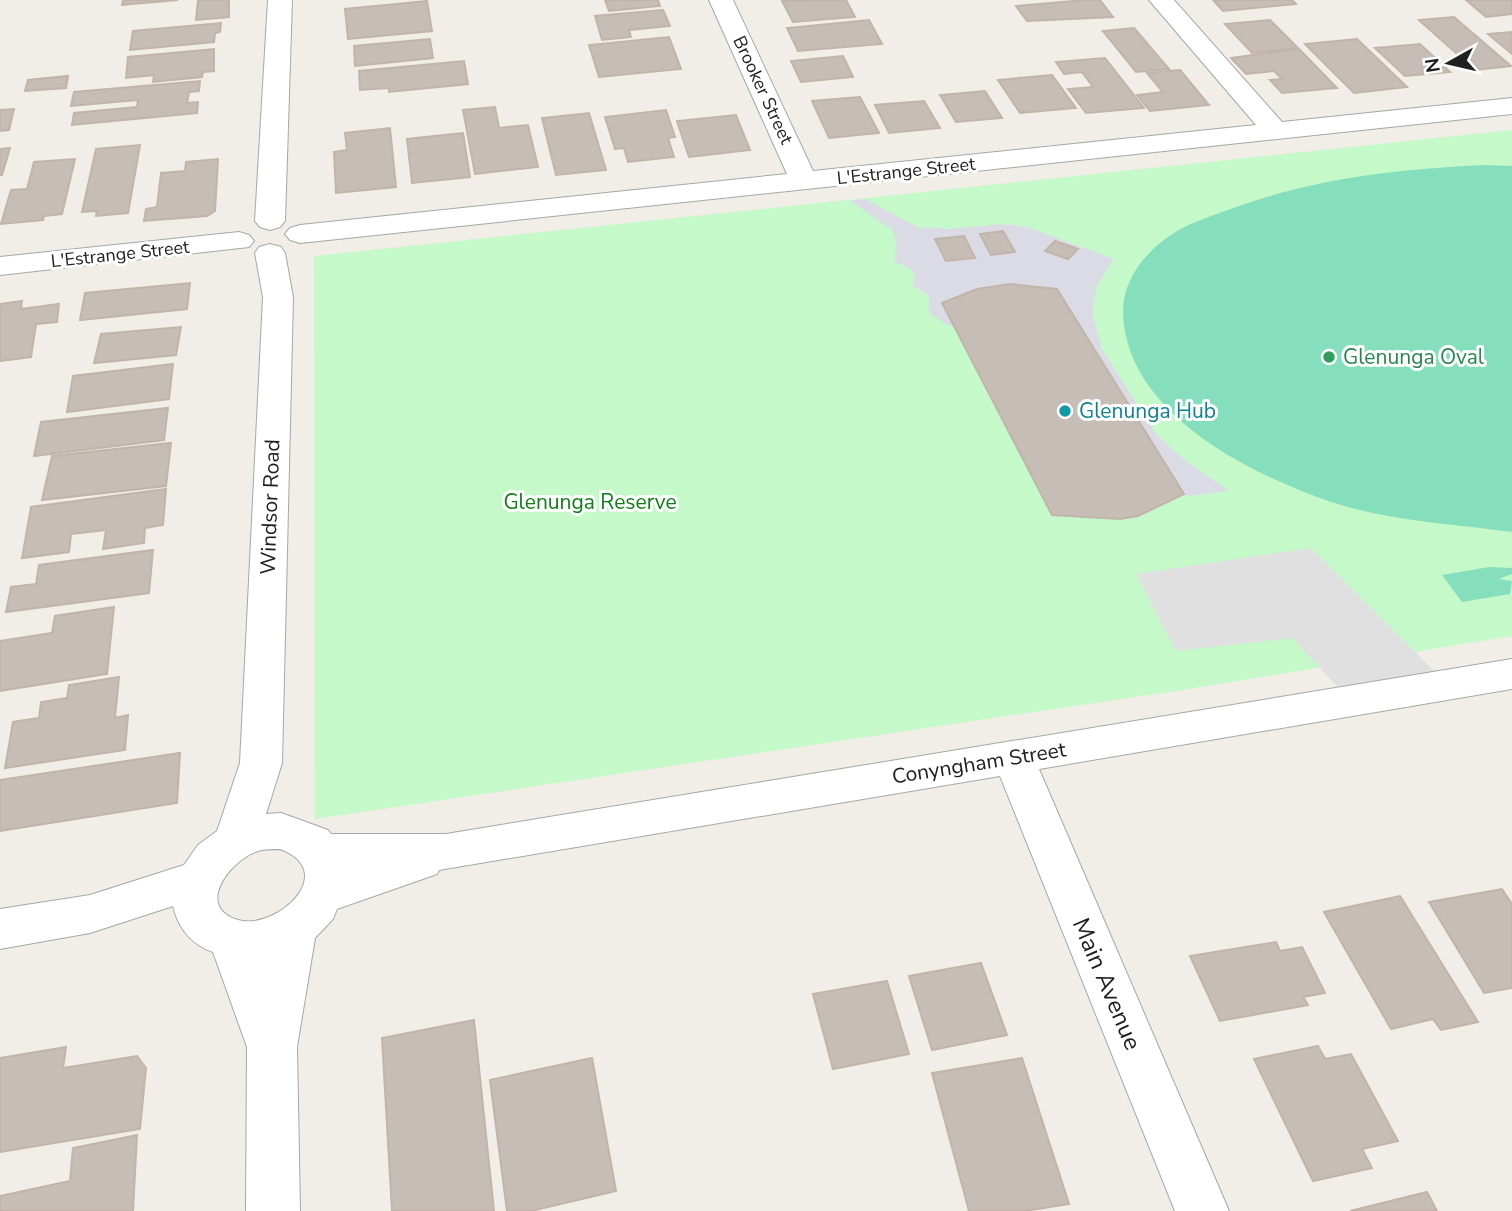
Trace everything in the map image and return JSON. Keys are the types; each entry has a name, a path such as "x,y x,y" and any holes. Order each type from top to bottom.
{"street":[{"name":"Windsor Road","path":"235,842 261,763 278,297 260,238 280,0"},
{"name":"Brooker Street","path":"721,0 804,181"},
{"path":"1161,0 1276,132"},
{"name":"L'Estrange Street","path":"0,266 260,238 287,248 299,239 300,234 1512,106"},
{"name":"Conyngham Street","path":"306,877 1512,674"},
{"name":"Main Avenue","path":"1013,758 1202,1211"},
{"name":"Windsor Road","path":"261,763 306,877"},
{"path":"272,1047 210,912 208,863 235,842 258,833 306,877"},
{"path":"0,929 90,914 210,912 247,941 271,938 306,877"},
{"path":"273,1211 272,1047 306,877"}],"green space":[{"name":"Glenunga Reserve","path":"1512,130 1512,636 1195,688 315,819 314,256"},
{"name":"Glenunga Oval","path":"1483,165 1512,166 1512,532 1367,512 1289,486 1223,452 1193,431 1166,406 1144,378 1129,347 1123,313 1126,290 1144,259 1171,235 1212,215 1299,188 1390,172"},
{"path":"1489,567 1512,568 1512,574 1499,579 1512,581 1510,594 1462,602 1442,575"}],"shaded area":[{"path":"865,199 921,229 1004,224 1027,227 1114,259 1097,285 1094,300 1093,316 1102,349 1156,434 1182,458 1229,491 1186,496 1057,289 1010,284 977,289 942,302 955,328 944,323 931,315 929,296 912,285 915,275 912,270 894,261 896,240 891,229 850,201"},
{"path":"1311,548 1448,685 1351,701 1292,638 1176,651 1136,574"}],"building":[{"path":"123,0 178,0 122,5"},
{"path":"198,0 229,0 229,17 196,20"},
{"path":"605,0 658,0 660,6 609,11"},
{"path":"846,0 855,17 793,22 782,1"},
{"path":"1100,0 1113,17 1027,21 1016,6"},
{"path":"1213,0 1292,0 1296,4 1223,11"},
{"path":"1466,0 1512,0 1512,14 1486,17"},
{"path":"427,1 432,31 348,39 345,9"},
{"path":"663,10 670,26 629,30 631,37 602,40 595,16"},
{"path":"1454,17 1511,66 1475,70 1419,20"},
{"path":"869,20 882,44 798,51 787,28"},
{"path":"1270,20 1298,48 1252,53 1225,24"},
{"path":"221,23 220,32 215,33 214,42 130,50 133,31"},
{"path":"1134,28 1169,69 1136,72 1103,31"},
{"path":"1512,32 1512,54 1488,34"},
{"path":"669,37 681,69 599,77 589,45"},
{"path":"430,39 433,58 355,66 354,46"},
{"path":"1357,39 1407,87 1354,93 1305,44"},
{"path":"1420,44 1450,72 1405,76 1375,48"},
{"path":"214,49 214,71 203,72 202,77 153,82 154,75 126,78 128,57"},
{"path":"1299,49 1337,88 1282,93 1270,80 1282,79 1274,71 1246,74 1231,58"},
{"path":"843,56 853,77 801,82 791,61"},
{"path":"1105,58 1144,108 1086,113 1068,89 1093,87 1082,72 1064,74 1056,62"},
{"path":"464,61 468,84 389,92 389,88 360,90 359,71"},
{"path":"1180,70 1209,105 1150,111 1137,95 1163,92 1147,73"},
{"path":"1052,75 1076,108 1020,113 998,80"},
{"path":"68,76 66,88 25,91 28,80"},
{"path":"200,81 199,91 189,92 187,103 198,102 197,113 72,125 74,113 137,107 138,100 71,106 74,92"},
{"path":"985,91 1002,118 956,122 940,95"},
{"path":"860,97 879,133 829,138 812,101"},
{"path":"924,101 940,128 889,133 875,105"},
{"path":"495,107 499,128 528,125 538,167 475,174 463,110"},
{"path":"14,109 9,130 0,131 0,110"},
{"path":"666,110 675,137 668,138 674,157 628,162 624,148 615,149 605,117"},
{"path":"589,113 606,170 556,175 542,118"},
{"path":"736,115 750,150 689,157 677,121"},
{"path":"390,128 396,187 336,193 334,152 347,150 345,133"},
{"path":"463,133 470,177 412,183 407,139"},
{"path":"140,145 128,213 96,216 97,211 82,212 96,149"},
{"path":"10,148 2,175 0,175 0,149"},
{"path":"75,159 62,214 44,216 43,220 1,224 11,190 27,189 34,162"},
{"path":"218,159 215,211 207,216 144,221 146,209 157,207 161,173 185,171 186,162"},
{"path":"1003,231 1015,252 991,255 980,234"},
{"path":"964,236 975,258 946,261 935,239"},
{"path":"1055,241 1078,249 1068,259 1045,251"},
{"path":"190,283 187,309 80,320 85,293"},
{"name":"Glenunga Hub","path":"1010,284 1057,289 1184,494 1138,516 1120,519 1052,515 942,303 977,289"},
{"path":"22,301 21,309 59,304 57,322 36,324 31,357 0,361 0,304"},
{"path":"181,327 176,355 94,363 101,334"},
{"path":"173,364 169,399 67,412 73,376"},
{"path":"168,408 164,440 34,456 41,422"},
{"path":"171,443 166,486 42,500 52,456"},
{"path":"166,489 163,525 145,528 144,543 103,549 106,530 71,534 69,552 22,558 31,507"},
{"path":"153,550 149,593 6,612 11,587 36,584 39,565"},
{"path":"114,607 107,674 0,691 0,641 52,633 55,616"},
{"path":"119,677 115,718 128,715 125,750 5,768 13,722 39,718 41,702 67,698 69,685"},
{"path":"180,753 177,803 0,831 0,780"},
{"path":"1502,889 1512,904 1512,988 1484,993 1429,902"},
{"path":"1400,896 1478,1022 1441,1030 1433,1019 1391,1029 1324,912"},
{"path":"1276,942 1280,951 1302,947 1325,993 1303,997 1308,1005 1220,1021 1190,956"},
{"path":"981,963 1007,1035 932,1050 909,976"},
{"path":"887,981 909,1054 833,1069 813,994"},
{"path":"474,1020 494,1211 392,1211 382,1038"},
{"path":"1318,1046 1325,1059 1351,1054 1398,1141 1362,1149 1372,1168 1313,1181 1254,1059"},
{"path":"66,1047 63,1068 137,1056 146,1068 140,1129 0,1152 0,1058"},
{"path":"592,1058 616,1191 531,1211 507,1211 490,1080"},
{"path":"1022,1058 1069,1204 1025,1211 969,1211 932,1073"},
{"path":"137,1135 133,1211 0,1211 0,1196 70,1181 73,1148"},
{"path":"1427,1192 1437,1211 1350,1211"}],"place":[{"name":"Glenunga Oval","path":"1329,357"},
{"name":"Glenunga Hub","path":"1065,411"}]}
